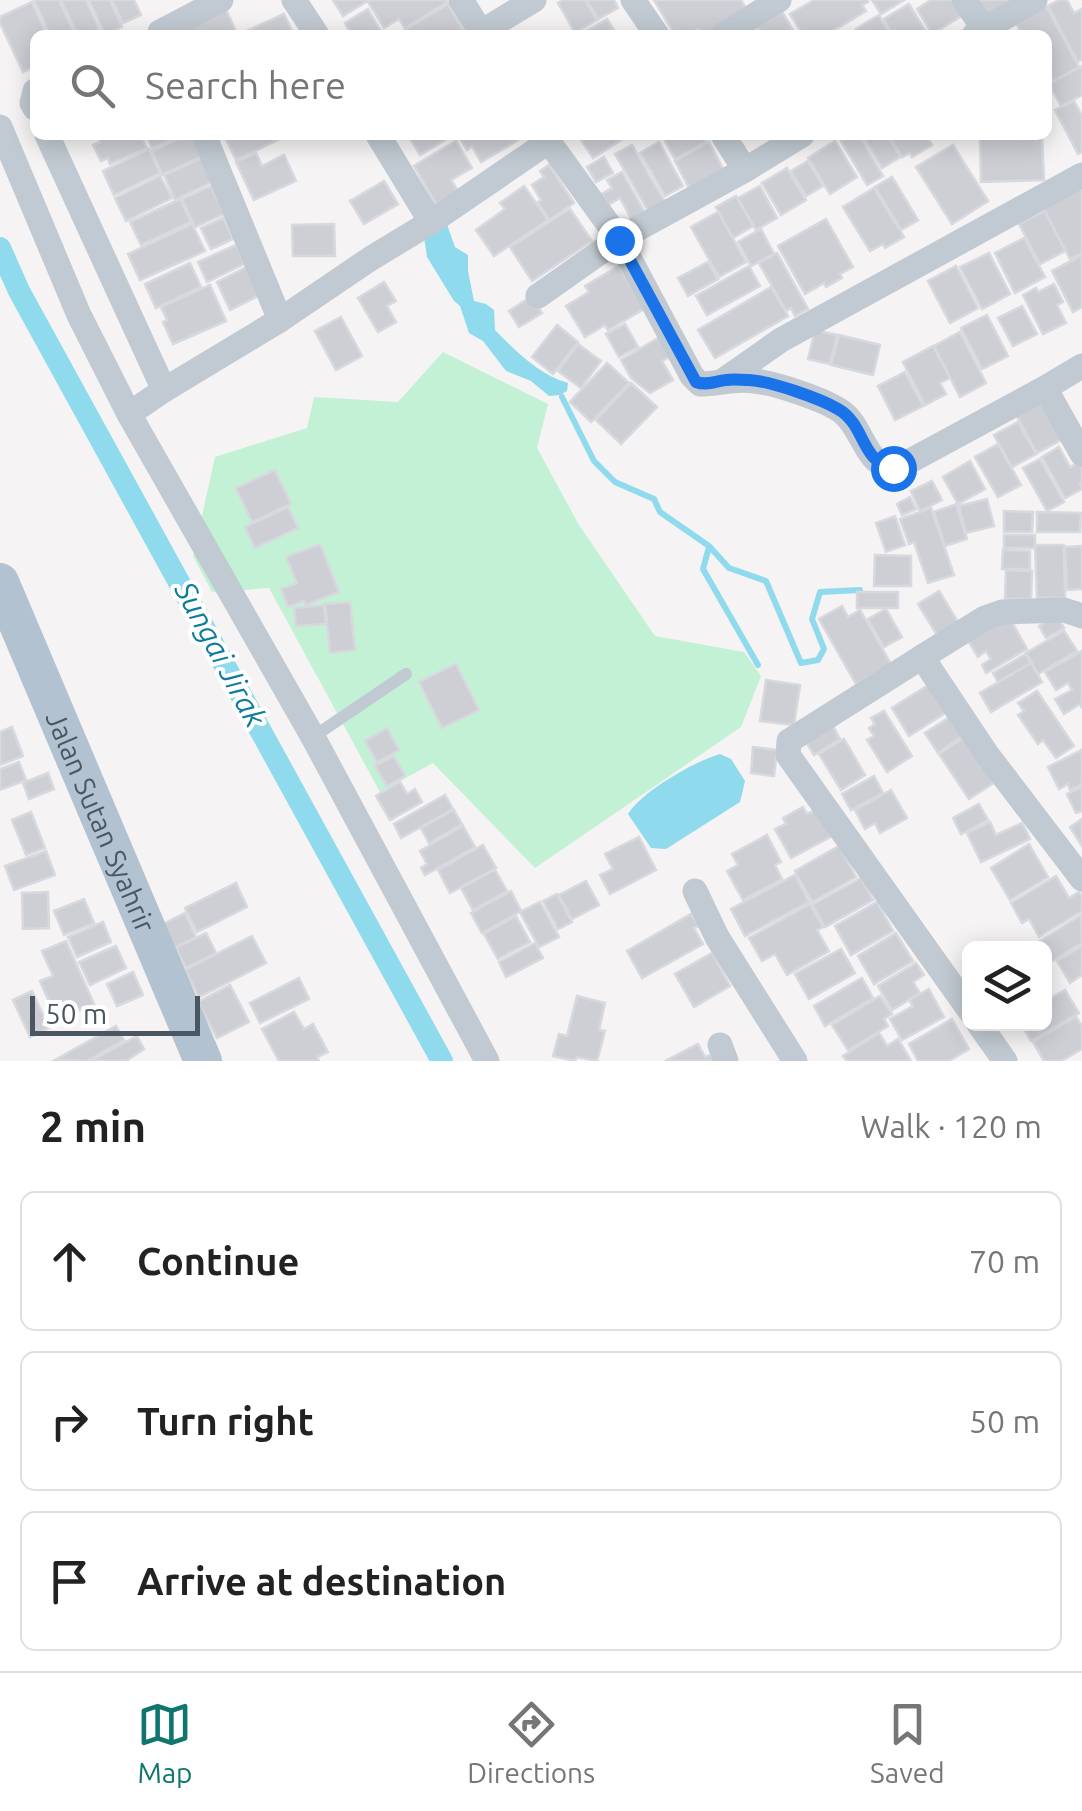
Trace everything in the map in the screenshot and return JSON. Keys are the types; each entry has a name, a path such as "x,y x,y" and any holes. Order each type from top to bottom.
{"main road":[{"name":"Jalan Sutan Syahrir","path":"0,582 203,1061"}],"street":[{"path":"161,30 221,0"},
{"path":"294,0 314,30"},
{"path":"460,0 479,30"},
{"path":"488,30 534,0"},
{"path":"633,0 654,30"},
{"path":"732,30 779,0"},
{"path":"964,0 978,30"},
{"path":"982,30 1035,0"},
{"path":"0,127 79,315 129,414 313,738 487,1061"},
{"path":"49,140 164,390"},
{"path":"206,140 280,320"},
{"path":"381,140 432,222"},
{"path":"129,414 432,222 543,140"},
{"path":"547,140 619,240 696,382 756,380 814,398 840,410 854,422 876,462 899,468 1082,366"},
{"path":"725,140 745,170"},
{"path":"538,296 619,240 794,140"},
{"path":"724,380 781,340 1082,176"},
{"path":"1045,388 1082,454"},
{"path":"962,1000 787,750 789,740 985,618 1002,612 1064,610 1082,616"},
{"path":"922,657 986,753 1082,879"},
{"path":"694,891 718,937 796,1061"},
{"path":"984,1031 1005,1061"}],"lane":[{"path":"313,738 406,674"}],"green space":[{"path":"443,352 548,404 537,448 579,525 655,636 744,652 761,676 741,727 535,868 433,763 380,792 269,588 212,592 193,556 215,457 307,428 314,397 398,402"}],"water":[{"path":"444,216 455,247 468,255 474,301 494,310 495,330 538,368 568,383 567,391 549,396 531,381 506,371 483,341 469,333 460,306 427,257 424,237"},
{"path":"720,754 731,759 745,781 740,802 666,849 651,848 628,814 669,778"}],"building":[{"path":"34,0 59,0 73,30 48,30"},
{"path":"61,0 86,0 99,29 76,30"},
{"path":"89,0 110,0 122,27 103,30"},
{"path":"112,0 134,0 141,15 123,23"},
{"path":"333,0 369,0 343,16"},
{"path":"585,0 597,20 573,30 558,3"},
{"path":"587,0 614,0 618,8 598,19"},
{"path":"654,0 741,0 747,10 713,30 672,30"},
{"path":"814,0 868,2 862,5 866,11 834,30 800,30 790,14"},
{"path":"872,0 904,0 881,14"},
{"path":"931,0 954,0 963,15 939,30 930,30 917,9"},
{"path":"975,0 1016,0 986,18"},
{"path":"1067,0 1074,13 1082,9 1082,59 1078,62 1048,6"},
{"path":"32,2 45,30 30,30 30,68 23,72 0,23 0,17"},
{"path":"368,2 447,2 405,28 399,19 384,28"},
{"path":"448,4 463,30 405,30"},
{"path":"909,4 925,30 890,30 884,19"},
{"path":"224,5 235,30 182,30 180,26"},
{"path":"1046,6 1079,67 1052,82 1052,30 1020,30 1016,23"},
{"path":"368,9 380,30 349,30 345,23"},
{"path":"782,12 793,30 758,30 757,27"},
{"path":"284,14 292,30 249,30"},
{"path":"879,15 887,30 856,30"},
{"path":"607,19 614,30 588,30"},
{"path":"1082,66 1082,95 1061,106 1052,82"},
{"path":"1074,101 1082,116 1082,152 1078,154 1055,110"},
{"path":"143,140 147,148 110,164 108,158 101,161 93,145"},
{"path":"148,140 169,140 152,148"},
{"path":"176,140 193,140 201,157 162,175 152,151"},
{"path":"226,140 278,140 236,160"},
{"path":"411,140 445,140 420,155"},
{"path":"461,140 518,140 481,162 472,146 467,150"},
{"path":"581,140 621,140 593,158"},
{"path":"665,140 705,140 706,142 675,159"},
{"path":"862,140 883,176 867,185 841,141"},
{"path":"865,140 890,140 900,157 882,168"},
{"path":"892,140 929,140 932,145 912,157 910,153 902,157"},
{"path":"980,140 1042,140 1044,180 981,182"},
{"path":"456,141 472,168 451,180 458,191 436,204 414,166"},
{"path":"835,141 857,177 830,194 808,158"},
{"path":"659,142 683,186 665,196 640,153"},
{"path":"709,142 723,169 689,188 675,161"},
{"path":"632,145 665,202 648,211 615,154"},
{"path":"953,145 988,201 952,224 916,167"},
{"path":"149,149 160,173 114,195 103,171"},
{"path":"256,153 262,166 284,155 296,181 254,200 236,162"},
{"path":"207,156 218,179 175,200 164,175"},
{"path":"604,157 613,173 596,182 587,167"},
{"path":"808,161 823,186 806,196 791,171"},
{"path":"549,165 574,203 549,220 532,185 544,177 540,171"},
{"path":"787,168 806,200 781,215 762,183"},
{"path":"622,172 649,220 636,228 620,198 608,205 602,194 612,188 607,180"},
{"path":"160,176 172,198 126,221 115,198"},
{"path":"892,177 918,220 901,230 875,187"},
{"path":"384,181 398,204 364,224 350,201"},
{"path":"1078,182 1082,190 1082,253 1070,259 1040,202"},
{"path":"211,186 224,214 195,227 182,199"},
{"path":"524,186 548,220 494,256 476,230 505,209 500,203"},
{"path":"760,186 777,218 756,230 738,198"},
{"path":"874,188 904,237 870,251 843,207"},
{"path":"736,196 753,226 733,238 716,207"},
{"path":"180,199 191,222 141,245 130,222"},
{"path":"570,209 592,241 532,281 510,247"},
{"path":"1045,211 1065,251 1040,264 1019,224"},
{"path":"718,212 746,262 719,277 691,227"},
{"path":"223,218 233,239 211,249 201,228"},
{"path":"826,219 853,267 826,287 824,283 805,294 778,246"},
{"path":"192,224 205,251 140,280 128,254"},
{"path":"334,224 335,256 293,256 292,225"},
{"path":"761,229 774,254 751,266 738,242"},
{"path":"1024,238 1045,277 1015,293 995,253"},
{"path":"236,245 244,264 207,282 198,262"},
{"path":"777,253 808,309 795,316 791,308 786,311 759,263"},
{"path":"989,253 1010,294 982,309 960,267"},
{"path":"1082,255 1082,307 1073,312 1052,271"},
{"path":"708,262 718,279 688,296 678,278"},
{"path":"190,263 201,287 156,308 145,284"},
{"path":"619,266 644,309 608,330 605,325 585,337 566,306 589,292 585,286"},
{"path":"749,266 760,286 707,315 696,296"},
{"path":"956,266 978,308 950,323 928,281"},
{"path":"247,267 260,295 230,310 217,282"},
{"path":"384,282 396,301 387,306 396,322 378,332 358,298"},
{"path":"1054,284 1063,302 1057,305 1066,323 1043,334 1023,295"},
{"path":"210,285 226,321 173,344 161,307"},
{"path":"771,287 788,316 715,358 698,330"},
{"path":"532,296 542,313 519,327 509,311"},
{"path":"1022,306 1037,334 1013,346 998,318"},
{"path":"987,315 1008,356 982,369 961,328"},
{"path":"341,317 362,356 336,370 315,331"},
{"path":"625,324 638,347 619,357 606,334"},
{"path":"557,325 578,342 553,374 532,357"},
{"path":"815,330 837,335 830,364 808,359"},
{"path":"960,332 986,383 960,397 934,346"},
{"path":"839,335 880,345 873,375 831,365"},
{"path":"660,337 671,356 662,361 673,380 650,393 631,378 621,360"},
{"path":"578,344 601,361 581,388 558,371"},
{"path":"933,346 950,378 940,383 946,394 925,405 903,362"},
{"path":"607,363 629,383 591,422 570,402"},
{"path":"905,372 923,406 895,420 878,386"},
{"path":"631,383 657,407 621,444 596,420"},
{"path":"1042,401 1063,439 1037,453 1016,415"},
{"path":"1018,422 1036,454 1012,467 994,435"},
{"path":"998,444 1021,485 998,497 975,457"},
{"path":"1059,447 1070,467 1081,461 1082,464 1082,489 1065,498 1042,457"},
{"path":"1040,459 1064,502 1047,511 1023,468"},
{"path":"970,461 985,489 958,504 943,477"},
{"path":"275,470 291,504 252,522 236,488"},
{"path":"932,481 942,500 920,511 911,491"},
{"path":"910,497 916,509 902,515 897,504"},
{"path":"987,499 994,526 966,533 959,506"},
{"path":"956,504 967,539 945,546 934,512"},
{"path":"288,507 298,528 255,548 245,527"},
{"path":"931,508 954,575 928,583 914,542 909,544 900,519"},
{"path":"1004,511 1033,512 1032,532 1004,532"},
{"path":"1037,512 1081,513 1080,532 1037,532"},
{"path":"895,516 905,545 886,552 876,523"},
{"path":"1004,535 1035,535 1035,548 1004,548"},
{"path":"320,544 339,592 306,605 304,601 288,607 281,589 297,583 286,557"},
{"path":"1035,545 1064,545 1065,598 1037,598"},
{"path":"1082,546 1082,589 1067,590 1065,547"},
{"path":"1003,550 1030,551 1030,569 1002,569"},
{"path":"875,555 911,556 911,586 874,586"},
{"path":"1006,570 1032,571 1031,599 1005,599"},
{"path":"939,591 958,622 937,635 918,604"},
{"path":"857,592 898,592 898,608 857,608"},
{"path":"350,602 355,650 330,653 325,604"},
{"path":"324,605 326,624 296,626 294,608"},
{"path":"842,606 848,617 860,610 891,664 856,684 819,619"},
{"path":"886,609 902,637 884,647 868,619"},
{"path":"1008,615 1027,649 986,673 982,665 991,659 986,651 978,657 967,639"},
{"path":"1057,616 1064,628 1046,638 1039,626"},
{"path":"1064,631 1077,651 1038,674 1026,653"},
{"path":"1082,651 1082,708 1080,704 1064,714 1055,699 1072,690 1068,683 1056,690 1045,672"},
{"path":"1026,654 1031,663 998,682 993,673"},
{"path":"1031,663 1042,682 991,712 980,693"},
{"path":"456,664 479,710 442,728 419,682"},
{"path":"766,680 800,685 794,725 760,721"},
{"path":"933,682 950,710 909,736 892,708"},
{"path":"1037,691 1074,746 1056,758 1043,740 1038,744 1018,715 1024,711 1018,703"},
{"path":"884,711 912,756 887,772 867,740 874,736 869,728 875,724 871,718"},
{"path":"951,716 964,735 938,753 925,733"},
{"path":"833,726 840,739 814,755 806,742"},
{"path":"12,727 23,756 0,765 0,732"},
{"path":"387,728 399,750 377,762 365,741"},
{"path":"969,734 995,782 969,799 939,754"},
{"path":"844,739 865,775 841,790 819,754"},
{"path":"753,747 777,750 774,776 751,773"},
{"path":"1082,750 1082,784 1070,790 1068,784 1059,789 1048,767"},
{"path":"394,756 405,776 387,786 375,766"},
{"path":"19,762 26,780 0,790 0,769"},
{"path":"48,773 54,789 29,799 23,783"},
{"path":"874,776 883,793 851,810 842,794"},
{"path":"400,782 407,794 415,789 422,802 390,820 376,796"},
{"path":"1082,787 1082,811 1076,813 1067,794"},
{"path":"891,790 907,818 880,833 875,823 865,829 855,810"},
{"path":"445,795 453,809 401,838 394,824"},
{"path":"979,804 988,820 961,834 953,818"},
{"path":"803,807 807,814 822,807 836,834 791,858 775,829 786,824 783,818"},
{"path":"454,810 462,824 429,843 421,828"},
{"path":"31,812 45,848 26,855 12,820"},
{"path":"1082,819 1082,846 1070,827"},
{"path":"990,822 996,835 1022,823 1030,839 981,862 967,833"},
{"path":"463,826 475,847 425,875 421,868 427,864 420,851"},
{"path":"767,835 781,862 775,865 782,879 743,900 727,871 738,865 732,854"},
{"path":"639,837 656,870 610,894 600,875 613,869 605,854"},
{"path":"1029,844 1048,877 1010,900 991,868"},
{"path":"483,845 496,868 450,893 438,870"},
{"path":"839,846 856,877 812,902 795,871"},
{"path":"46,851 55,875 14,890 5,866"},
{"path":"495,870 507,891 473,910 461,888"},
{"path":"795,875 809,902 745,936 731,909"},
{"path":"1056,876 1069,898 1079,892 1082,896 1082,911 1039,937 1029,919 1022,923 1011,903"},
{"path":"861,878 873,900 825,927 812,905"},
{"path":"586,881 599,905 572,919 559,895"},
{"path":"236,883 247,907 197,932 185,908"},
{"path":"511,891 521,911 482,933 471,913"},
{"path":"48,892 49,928 23,929 22,893"},
{"path":"557,894 572,922 558,929 543,901"},
{"path":"84,899 94,923 64,935 54,911"},
{"path":"540,902 559,937 539,947 520,912"},
{"path":"877,902 893,931 851,955 835,926"},
{"path":"810,904 823,927 817,930 829,951 787,975 775,954 762,961 749,938"},
{"path":"185,913 196,937 174,948 163,924"},
{"path":"691,914 703,944 642,978 627,951"},
{"path":"1081,915 1082,943 1052,961 1052,941 1040,941"},
{"path":"516,916 530,942 498,959 484,934"},
{"path":"103,922 111,942 77,957 68,937"},
{"path":"206,933 216,953 186,968 176,948"},
{"path":"896,933 913,961 874,984 858,956"},
{"path":"252,936 266,963 199,997 185,970"},
{"path":"66,941 94,1004 57,1020 40,981 53,976 42,951"},
{"path":"535,943 543,958 506,977 499,962"},
{"path":"116,946 126,968 90,985 79,962"},
{"path":"1082,946 1082,975 1070,983 1057,961"},
{"path":"841,949 855,973 809,999 795,974"},
{"path":"712,953 730,986 694,1007 675,974"},
{"path":"916,963 924,975 913,982 920,993 892,1010 878,986"},
{"path":"133,972 143,995 117,1006 107,984"},
{"path":"299,978 309,999 260,1023 250,1003"},
{"path":"862,978 873,998 825,1026 814,1006"},
{"path":"230,985 249,1022 217,1038 198,1002"},
{"path":"929,989 944,1017 902,1040 890,1019 913,1006 909,1000"},
{"path":"1065,990 1079,1013 1052,1029 1052,997"},
{"path":"32,991 49,1028 30,1037 13,1000"},
{"path":"577,996 605,1003 599,1030 605,1031 597,1061 553,1056 559,1034 567,1036"},
{"path":"880,996 892,1014 884,1019 888,1026 848,1050 832,1025"},
{"path":"294,1012 304,1029 313,1024 328,1052 317,1057 319,1061 279,1061 262,1029"},
{"path":"1076,1017 1082,1026 1082,1049 1061,1061 1044,1061 1033,1042"},
{"path":"952,1019 969,1049 949,1061 918,1061 909,1044"},
{"path":"116,1026 124,1040 87,1061 55,1060"},
{"path":"1025,1031 1048,1031 1031,1041"},
{"path":"879,1033 887,1046 898,1039 911,1061 847,1061 843,1056"},
{"path":"137,1036 144,1049 126,1061 91,1061"},
{"path":"698,1044 705,1057 711,1055 714,1061 665,1061"}],"waterway":[{"name":"Sungai Jirak","path":"0,248 19,291 442,1061"},
{"path":"562,397 594,461 615,482 654,499 660,512 709,546 729,568 766,581 801,663 818,660 824,649 812,619 820,592 860,590"},
{"path":"709,547 703,569 758,665"}],"route":[{"path":"619,240 696,382 756,380 814,398 840,410 854,422 870,455 876,462 893,468"}]}
